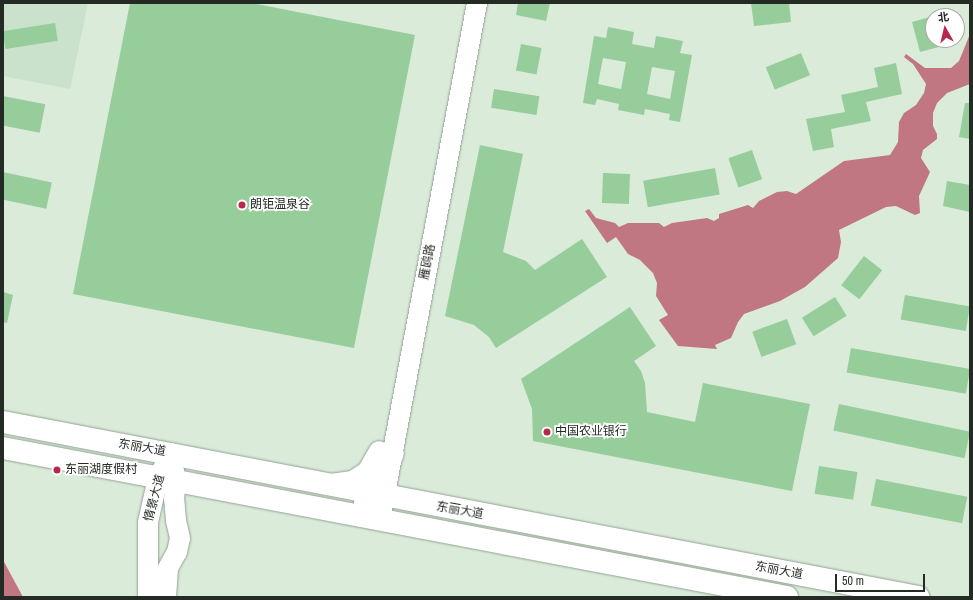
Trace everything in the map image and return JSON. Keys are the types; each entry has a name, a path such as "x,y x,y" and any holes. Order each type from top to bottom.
{"highway":[{"name":"东丽大道","path":"3,422 171,453 326,485 375,504 787,597"},
{"path":"3,448 322,509 375,504 386,452"},
{"name":"东丽大道","path":"375,504 918,597"}],"street":[{"name":"雁鸥路","path":"386,452 465,3"},
{"name":"雁鸥路","path":"386,452 477,3"},
{"path":"326,485 345,483 360,477 386,452"},
{"name":"情景大道","path":"148,597 146,537 167,480 171,453"},
{"name":"情景大道","path":"166,597 168,568 177,552 180,538 174,499 167,480"}],"shaded area":[{"path":"3,3 88,3 70,89 3,76"},
{"path":"970,34 970,84 947,93 937,103 933,113 933,126 937,134 937,139 923,150 921,158 930,172 919,196 920,213 915,215 896,206 886,207 839,230 841,242 838,258 805,287 780,301 744,314 738,322 731,338 715,345 717,349 678,346 659,320 668,315 656,296 657,283 653,273 640,260 628,254 616,237 607,243 585,211 589,209 596,218 615,223 619,227 628,223 659,223 664,227 672,223 707,218 714,221 719,218 719,214 748,205 753,208 759,201 777,192 787,191 796,194 844,161 890,155 898,142 899,122 904,113 916,105 924,93 926,84 913,64 904,57 906,54 925,68 951,68 959,61"},
{"path":"3,560 23,597 3,597"}],"building":[{"path":"130,3 251,3 415,35 354,348 73,294"},
{"path":"518,3 550,3 546,21 516,15"},
{"path":"751,3 789,3 791,22 754,26"},
{"path":"925,18 925,48 935,48 920,52 912,22"},
{"path":"55,23 58,41 5,49 3,31"},
{"path":"608,27 634,32 632,44 654,48 656,36 683,41 680,53 692,55 680,122 669,120 670,114 645,109 644,115 618,110 619,104 597,99 595,105 583,103 594,36 606,38","holes":["603,58 626,62 621,89 598,84","652,67 675,71 670,99 647,94"]},
{"path":"521,44 542,48 536,75 516,71"},
{"path":"801,53 810,75 775,89 766,67"},
{"path":"896,63 902,94 866,102 871,121 831,129 834,147 813,151 806,119 845,112 841,95 878,87 874,68"},
{"path":"494,89 539,96 536,115 491,108"},
{"path":"3,96 45,104 40,133 3,126"},
{"path":"965,103 970,103 970,139 959,137"},
{"path":"480,145 523,154 503,252 526,261 535,270 582,239 607,277 496,348 489,337 474,325 445,316"},
{"path":"752,150 762,179 738,187 728,158"},
{"path":"715,168 720,195 648,207 643,181"},
{"path":"3,172 52,182 46,209 3,200"},
{"path":"603,173 630,174 629,204 602,203"},
{"path":"947,181 970,185 970,212 943,206"},
{"path":"864,256 882,270 859,299 841,285"},
{"path":"3,292 13,295 7,323 3,322"},
{"path":"905,295 970,306 966,331 901,320"},
{"path":"835,297 847,316 814,336 802,318"},
{"path":"630,307 656,346 634,361 641,371 645,383 647,412 695,422 703,383 810,404 792,491 533,441 532,409 521,379"},
{"path":"787,319 796,344 761,357 752,332"},
{"path":"851,348 970,369 966,394 847,373"},
{"path":"839,404 970,432 964,458 833,430"},
{"path":"819,466 858,472 853,500 815,494"},
{"path":"876,479 967,497 962,523 871,506"}],"place":[{"name":"朗钜温泉谷","path":"242,205"},
{"name":"中国农业银行","path":"547,432"},
{"name":"东丽湖度假村","path":"57,470"}]}
